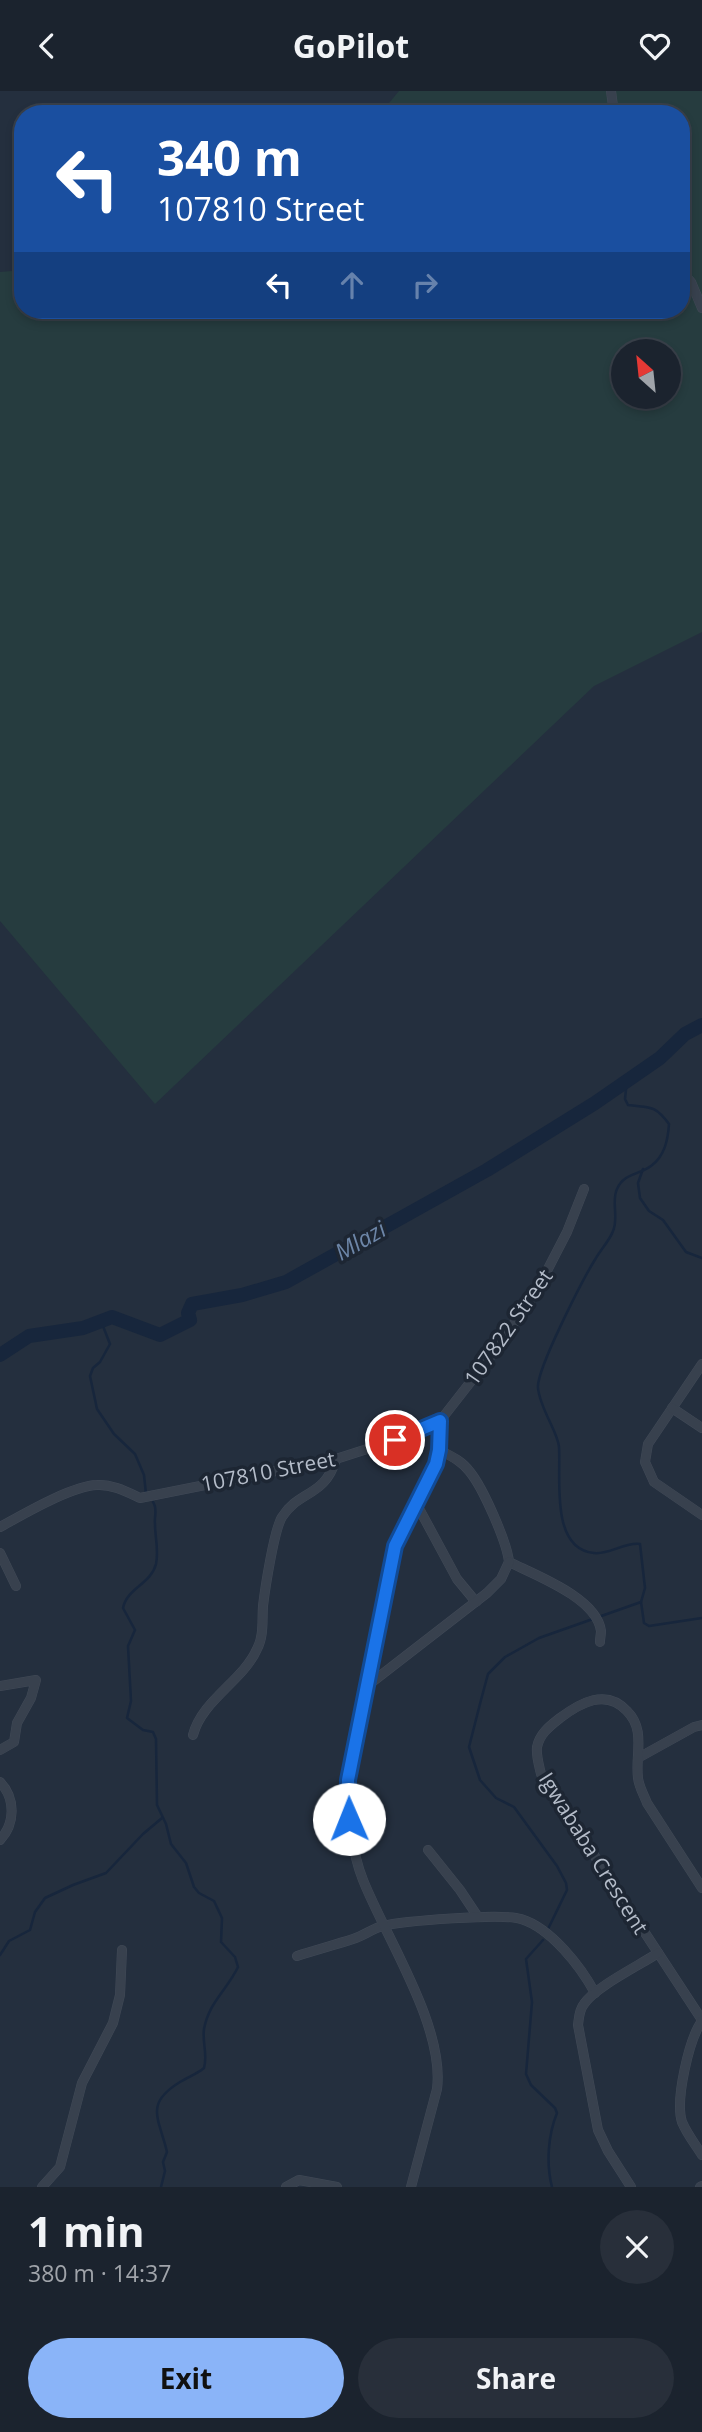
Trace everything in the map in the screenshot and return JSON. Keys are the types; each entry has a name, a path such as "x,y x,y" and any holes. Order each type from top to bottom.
{"street":[{"path":"690,281 702,308"},
{"name":"107822 Street","path":"440,1421 491,1357 536,1292 567,1232 583,1189"},
{"path":"702,1364 648,1444 645,1462 648,1472 662,1489 702,1515"},
{"path":"672,1408 702,1428"},
{"path":"411,2187 437,2089 436,2052 418,2000 362,1878 347,1802 348,1780 395,1546 436,1464 440,1421"},
{"name":"107810 Street","path":"0,1527 53,1500 94,1485 111,1486 140,1497 336,1459 395,1440 440,1421"},
{"path":"367,1686 476,1602 496,1584 509,1562 506,1545 475,1479 460,1462 439,1450"},
{"path":"193,1735 201,1718 259,1647 265,1587 282,1518 295,1504 324,1484 336,1459"},
{"path":"416,1503 444,1556 476,1602"},
{"path":"0,1553 16,1586"},
{"path":"509,1562 558,1586 584,1604 601,1629 600,1642"},
{"path":"0,1686 36,1680 31,1698 18,1723 14,1742 0,1750"},
{"name":"Igwababa Crescent","path":"702,1888 647,1803 638,1777 640,1738 635,1722 620,1704 607,1699 582,1703 548,1728 540,1740 537,1755 541,1774 702,2020"},
{"path":"638,1758 702,1725"},
{"path":"0,1782 8,1793 12,1810 8,1829 0,1840"},
{"path":"428,1850 478,1917"},
{"path":"297,1956 354,1939 384,1925 478,1917 518,1918 532,1924 573,1960 595,1993"},
{"path":"42,2187 60,2167 82,2083 117,2010 122,1951"},
{"name":"Igwababa Crescent","path":"631,2187 608,2151 594,2115 578,2025 579,2012 595,1993 659,1953"},
{"path":"702,2020 693,2036 681,2092 680,2113 687,2131 702,2155"},
{"path":"286,2187 299,2180 337,2187"}],"green space":[{"path":"399,91 702,91 702,632 594,686 155,1104 0,921 0,272 14,271 14,319 690,319 690,105 387,105"}],"waterway":[{"name":"Mlazi","path":"0,1355 29,1336 83,1328 112,1317 160,1335 190,1320 188,1313 192,1304 242,1295 286,1282 487,1170 595,1103 660,1058 685,1034 702,1025"},
{"path":"548,1929 567,1890 566,1883 557,1866 514,1807 496,1798 480,1780 469,1747 488,1674 505,1657 539,1638 641,1602 645,1588 640,1544 594,1553 580,1549 570,1539 561,1510 558,1441 538,1388 539,1378 562,1323 590,1268 613,1231 617,1189 628,1177 656,1162 667,1141 669,1124 659,1113 651,1108 628,1105 625,1099 627,1080"},
{"path":"643,1169 638,1183 640,1198 649,1211 663,1220 686,1252 702,1258"},
{"path":"101,1321 110,1344 90,1376 97,1409 114,1434 135,1454 144,1475 146,1494"},
{"path":"153,1502 156,1510 156,1564 149,1577 129,1595 123,1608 135,1630 128,1646 131,1701 127,1718 143,1730 153,1732 156,1739 157,1805 171,1844 186,1863 194,1887 214,1901 222,1918 221,1942 235,1957 238,1967 206,2020 204,2068 169,2090 158,2105 158,2121 167,2152 163,2162 165,2171 161,2187"},
{"path":"641,1602 644,1623 649,1626 702,1618"},
{"path":"0,1955 9,1941 30,1930 35,1912 45,1898 106,1873 162,1818"},
{"path":"543,1940 526,1959 532,2002 526,2074 531,2085 557,2113 549,2150 552,2187"}],"route":[{"path":"349,1819 348,1780 395,1546 436,1464 440,1421 395,1440"}]}
